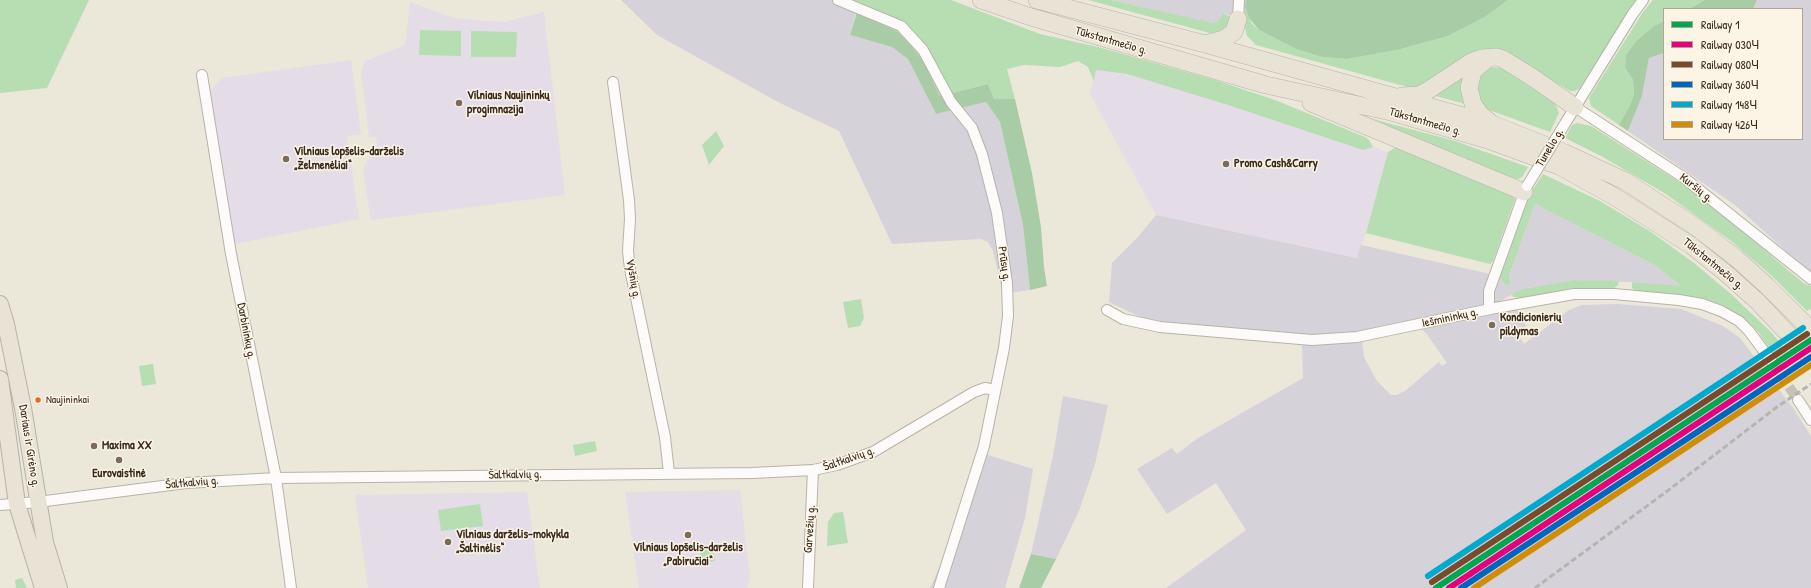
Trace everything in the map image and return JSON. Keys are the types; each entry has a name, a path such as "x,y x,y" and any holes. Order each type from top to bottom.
{"highway":[{"name":"Tūkstantmečio g.","path":"981,0 1031,18 1266,85 1398,114 1488,140 1558,166 1615,197 1692,246 1758,302 1811,358"},
{"name":"Tūkstantmečio g.","path":"1037,0 1205,44 1492,124 1566,153 1625,181 1660,202 1696,227 1736,258 1767,286 1811,330"},
{"path":"1205,44 1224,39 1234,32 1238,19"},
{"path":"1238,19 1242,36 1248,47 1258,59"},
{"path":"1392,96 1408,96 1427,91 1471,62 1490,57 1503,59 1575,107"},
{"path":"1490,57 1473,71 1469,88 1473,104 1480,114 1492,124"},
{"path":"1266,85 1526,189"}],"main road":[{"name":"Dariaus ir Girėno g.","path":"0,304 6,324 23,408 45,542 59,588"},
{"name":"Dariaus ir Girėno g.","path":"0,379 17,504 43,588"}],"street":[{"name":"Prūsų g.","path":"838,0 892,22 909,33 923,50 951,102 972,128 982,154 992,189 1007,283 1008,316 1004,348 984,446 938,588"},
{"path":"1238,19 1239,0"},
{"name":"Tunelio g.","path":"1489,309 1489,291 1526,189 1575,107 1632,15 1643,0"},
{"name":"Darbininkų g.","path":"202,75 231,254 276,478 291,588"},
{"name":"Vyšnių g.","path":"613,82 629,200 630,219 628,251 630,269 664,437 669,473"},
{"name":"Kuršių g.","path":"1575,107 1683,177 1811,279"},
{"name":"Iešmininkų g.","path":"1107,310 1123,319 1160,327 1312,340 1357,337 1489,309 1574,294 1591,293 1679,300 1702,304 1721,311 1739,321 1753,335 1772,362"},
{"name":"Šaltkalvių g.","path":"0,505 38,502 186,483 276,478 813,470 838,465 873,452 974,392 985,388 995,390"},
{"path":"1798,400 1811,420"},
{"name":"Garvežių g.","path":"808,588 808,557 813,470"}],"shaded area":[{"path":"621,0 847,0 858,5 850,35 892,47 908,59 936,114 986,102 1000,122 1023,225 1030,290 1003,294 993,251 988,242 981,239 892,244 839,131 778,102 657,35"},
{"path":"1112,0 1246,0 1245,17 1223,13 1218,21 1213,23 1205,22"},
{"path":"1757,0 1811,0 1811,274 1735,205 1628,131 1642,96 1649,58 1663,53 1663,140 1803,140 1803,8 1753,8"},
{"name":"Vilniaus Naujininkų progimnazija","path":"410,2 454,18 473,20 505,22 544,12 565,195 371,220 363,169 367,160 378,149 376,137 369,138 361,70 365,61 405,45"},
{"name":"Vilniaus lopšelis-darželis „Želmenėliai“","path":"351,60 361,134 347,136 359,219 235,244 210,91 222,78"},
{"path":"1096,70 1127,74 1231,106 1363,150 1373,147 1388,152 1366,233 1357,258 1156,215 1090,94"},
{"path":"1535,204 1656,266 1682,287 1632,282 1574,280 1522,289 1473,316 1516,308 1526,326 1517,333 1524,344 1569,310 1582,305 1618,304 1681,309 1723,326 1740,338 1793,408 1811,436 1811,588 1166,588 1246,530 1216,483 1167,514 1137,469 1172,448 1177,454 1198,438 1303,378 1302,345 1167,330 1109,302 1112,263 1137,238 1156,215 1357,258 1361,245 1499,276 1504,284 1511,286 1509,276","holes":["1419,327 1426,333 1447,363 1442,366 1439,362 1405,391 1397,395 1391,395 1377,381 1364,357 1362,340"]},
{"path":"1063,396 1108,405 1095,464 1079,511 1056,559 1031,554 1053,456"},
{"path":"978,452 1033,469 1025,518 1005,588 930,588 949,546"},
{"name":"Vilniaus lopšelis-darželis „Pabiručiai“","path":"740,490 750,579 747,588 639,588 625,492"},
{"name":"Vilniaus darželis-mokykla „Šaltinėlis“","path":"527,492 540,588 368,588 355,495"}],"green space":[{"path":"0,0 89,0 47,88 0,93"},
{"path":"847,0 951,0 1040,34 1098,47 1215,80 1275,100 1365,137 1369,140 1373,147 1363,150 1231,106 1127,74 1096,70 1094,81 1088,67 1078,61 1060,67 1024,65 1007,69 1015,99 994,99 988,84 940,96 924,63 914,49 898,32 857,12"},
{"path":"1088,0 1111,0 1213,23 1218,21 1223,13 1232,18 1234,25 1217,35"},
{"path":"1246,0 1508,0 1485,17 1448,36 1397,50 1347,59 1322,57 1296,49 1259,30 1249,18 1245,6"},
{"path":"1508,0 1636,0 1579,89 1575,91 1570,91 1507,53 1423,86 1411,88 1256,45 1247,36 1245,28 1245,6 1252,24 1259,30 1296,49 1322,57 1347,59 1397,50 1448,36 1485,17"},
{"path":"1653,0 1705,0 1691,8 1663,8 1663,22 1654,26 1636,41 1626,55 1625,68 1633,80 1634,94 1619,125 1591,106 1589,98 1643,12"},
{"path":"1705,0 1757,0 1753,8 1691,8"},
{"path":"857,12 898,32 914,49 924,63 940,96 988,84 994,99 1015,99 1032,173 1041,227 1047,286 1030,290 1023,225 1000,122 986,102 936,114 908,59 892,47 850,35"},
{"path":"1663,22 1663,53 1649,58 1642,96 1628,131 1619,125 1634,94 1633,80 1625,68 1626,55 1636,41 1654,26"},
{"path":"420,30 461,31 461,56 419,55"},
{"path":"471,31 517,32 516,57 471,57"},
{"path":"1475,62 1465,104 1432,95"},
{"path":"1490,67 1501,68 1555,103 1559,113 1550,132 1486,109 1480,105 1475,79"},
{"path":"1354,114 1455,141 1528,167 1522,177 1516,180"},
{"path":"1577,123 1591,126 1687,187 1730,220 1790,272 1805,284 1811,286 1811,310 1810,309 1807,311 1772,276 1731,241 1666,194 1601,156 1565,138 1572,125"},
{"path":"716,131 724,146 709,165 702,145"},
{"path":"1397,146 1507,191 1515,199 1493,261 1490,264 1366,233 1388,152"},
{"path":"1543,174 1600,201 1651,232 1694,263 1731,294 1772,333 1787,352 1776,359 1759,333 1750,323 1726,307 1706,299 1690,296 1635,291 1632,288 1632,282 1681,286 1656,266 1535,204 1509,276 1511,286 1504,284 1499,276 1528,197"},
{"path":"1574,280 1619,281 1618,285 1614,288 1573,288 1521,298 1513,297 1512,294 1522,289"},
{"path":"861,299 864,318 860,326 848,328 843,302"},
{"path":"153,364 156,384 142,386 139,366"},
{"path":"595,441 597,451 575,456 573,445"},
{"path":"480,504 483,526 441,531 438,510"},
{"path":"843,512 848,543 827,546 828,522 834,513"},
{"path":"713,549 715,561 702,563 700,551"},
{"path":"1031,554 1056,559 1041,588 1019,588"},
{"path":"22,578 27,588 16,588 15,580"}],"tunnel":[{"path":"1772,362 1798,400"}],"railway":[{"path":"1535,588 1666,492 1777,407 1811,384"}],"rail line":[{"name":"148Ч","path":"1428,576 1803,328"},
{"name":"080Ч","path":"1432,582 1807,334"},
{"name":"1","path":"1436,588 1811,340"},
{"name":"030Ч","path":"1449,588 1811,348"},
{"name":"360Ч","path":"1461,588 1811,357"},
{"name":"426Ч","path":"1474,588 1811,365"}],"place":[{"name":"Vilniaus Naujininkų progimnazija","path":"459,103"},
{"name":"Vilniaus lopšelis-darželis „Želmenėliai“","path":"286,159"},
{"name":"Promo Cash&Carry","path":"1226,164"},
{"name":"Kondicionierių pildymas","path":"1492,325"},
{"name":"Naujininkai","path":"38,400"},
{"name":"Maxima XX","path":"94,446"},
{"name":"Eurovaistinė","path":"119,460"},
{"name":"Vilniaus lopšelis-darželis „Pabiručiai“","path":"688,535"},
{"name":"Vilniaus darželis-mokykla „Šaltinėlis“","path":"448,542"}]}
